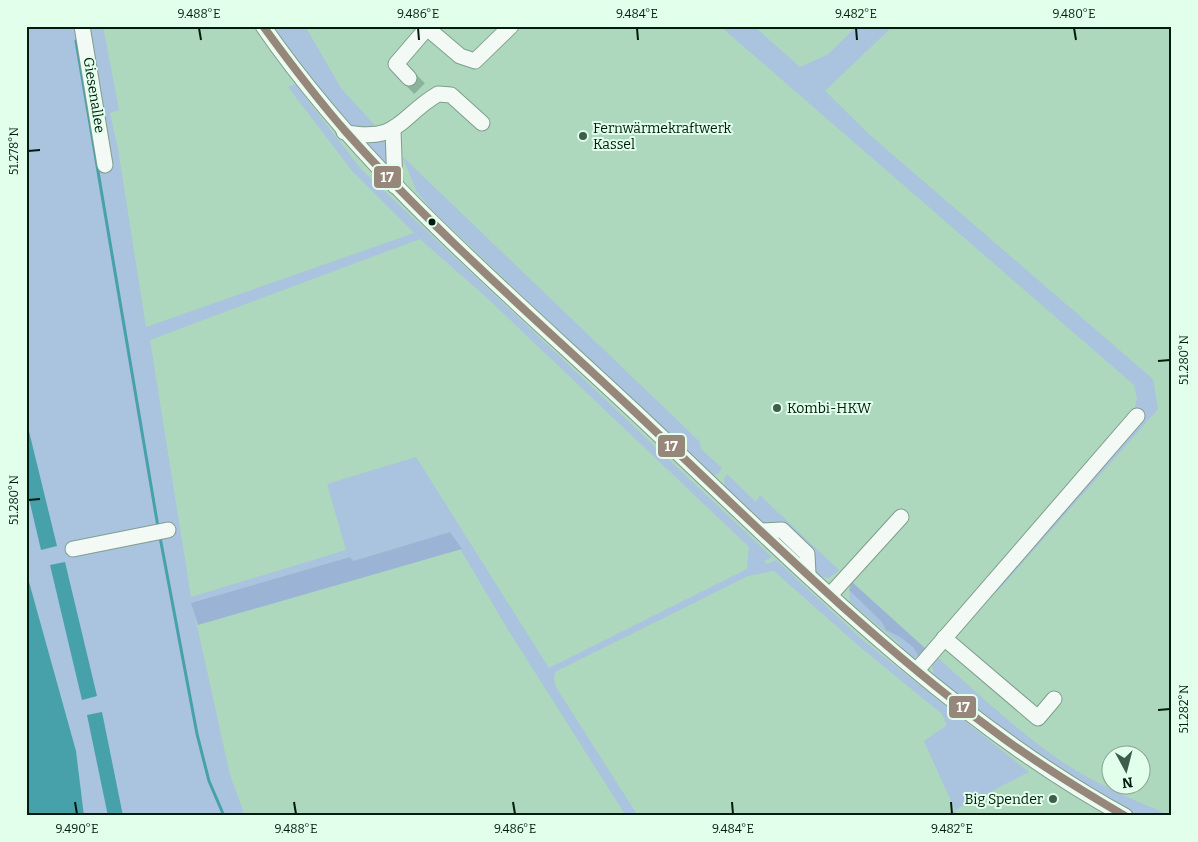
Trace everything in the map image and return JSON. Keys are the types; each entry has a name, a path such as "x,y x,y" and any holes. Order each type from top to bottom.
{"street":[{"name":"Giesenallee","path":"82,26 105,165"},
{"path":"263,26 344,132 395,186 808,574 916,670 989,728 1089,796 1125,816"},
{"path":"409,78 396,64 427,28 460,56 474,61 510,26"},
{"path":"344,132 360,136 394,130 424,94 451,95 482,124"},
{"path":"394,130 395,186"},
{"path":"916,670 1138,416"},
{"path":"831,594 901,517"},
{"path":"73,549 168,530"},
{"path":"944,638 1038,718 1054,699"}],"shaded area":[{"path":"26,26 103,26 119,110 110,113 118,149 146,327 414,233 353,172 288,87 295,84 361,169 772,557 764,561 767,564 776,560 865,642 1029,772 955,810 924,741 947,725 942,714 860,647 774,571 748,576 555,672 556,687 638,816 626,816 510,633 450,532 353,561 350,557 192,603 230,775 245,816 84,816 76,751 26,571","holes":["420,239 486,297 749,547 747,569 549,668 416,457 327,484 346,550 191,597 150,340"]},
{"path":"272,26 305,26 341,88 377,128 349,128"},
{"path":"720,26 754,26 800,67 827,55 857,26 893,26 825,91 871,136 1153,379 1158,409 997,592 985,582 1134,411 1137,399 1134,385"},
{"path":"382,137 389,144 389,169 365,144 369,138"},
{"path":"402,156 700,442 701,449 722,468 718,474 712,476 432,210 417,192"},
{"path":"26,419 57,546 41,550 26,486"},
{"path":"727,474 756,502 760,495 839,570 829,578 817,574 812,563 766,527 725,488 724,479"},
{"path":"450,532 462,549 198,625 191,603 350,557 353,561"},
{"path":"65,562 97,696 82,700 50,565"},
{"path":"26,571 76,751 84,816 26,816"},
{"path":"852,582 926,649 919,657 913,647 900,637 886,630 882,622 849,590"},
{"path":"849,590 883,622 886,630 900,637 913,647 919,657 913,658 904,651 899,643 850,602"},
{"path":"935,655 1012,724 1044,749 1100,783 1100,794 1121,794 1171,816 1139,816 1091,791 993,721 934,675 931,660"},
{"path":"102,712 123,816 108,816 87,715"},
{"path":"955,810 958,816 943,816"}],"waterway":[{"path":"76,41 158,527"},
{"path":"160,537 197,734 209,781 224,816"}],"tunnel":[{"path":"409,78 420,89"}],"transit line":[{"name":"17","path":"263,26 336,120 416,206 808,576 898,655 991,729 1056,774 1125,816"}],"place":[{"name":"Fernwärmekraftwerk Kassel","path":"583,136"},
{"name":"Kombi-HKW","path":"777,408"},
{"name":"Big Spender","path":"1053,799"}]}
